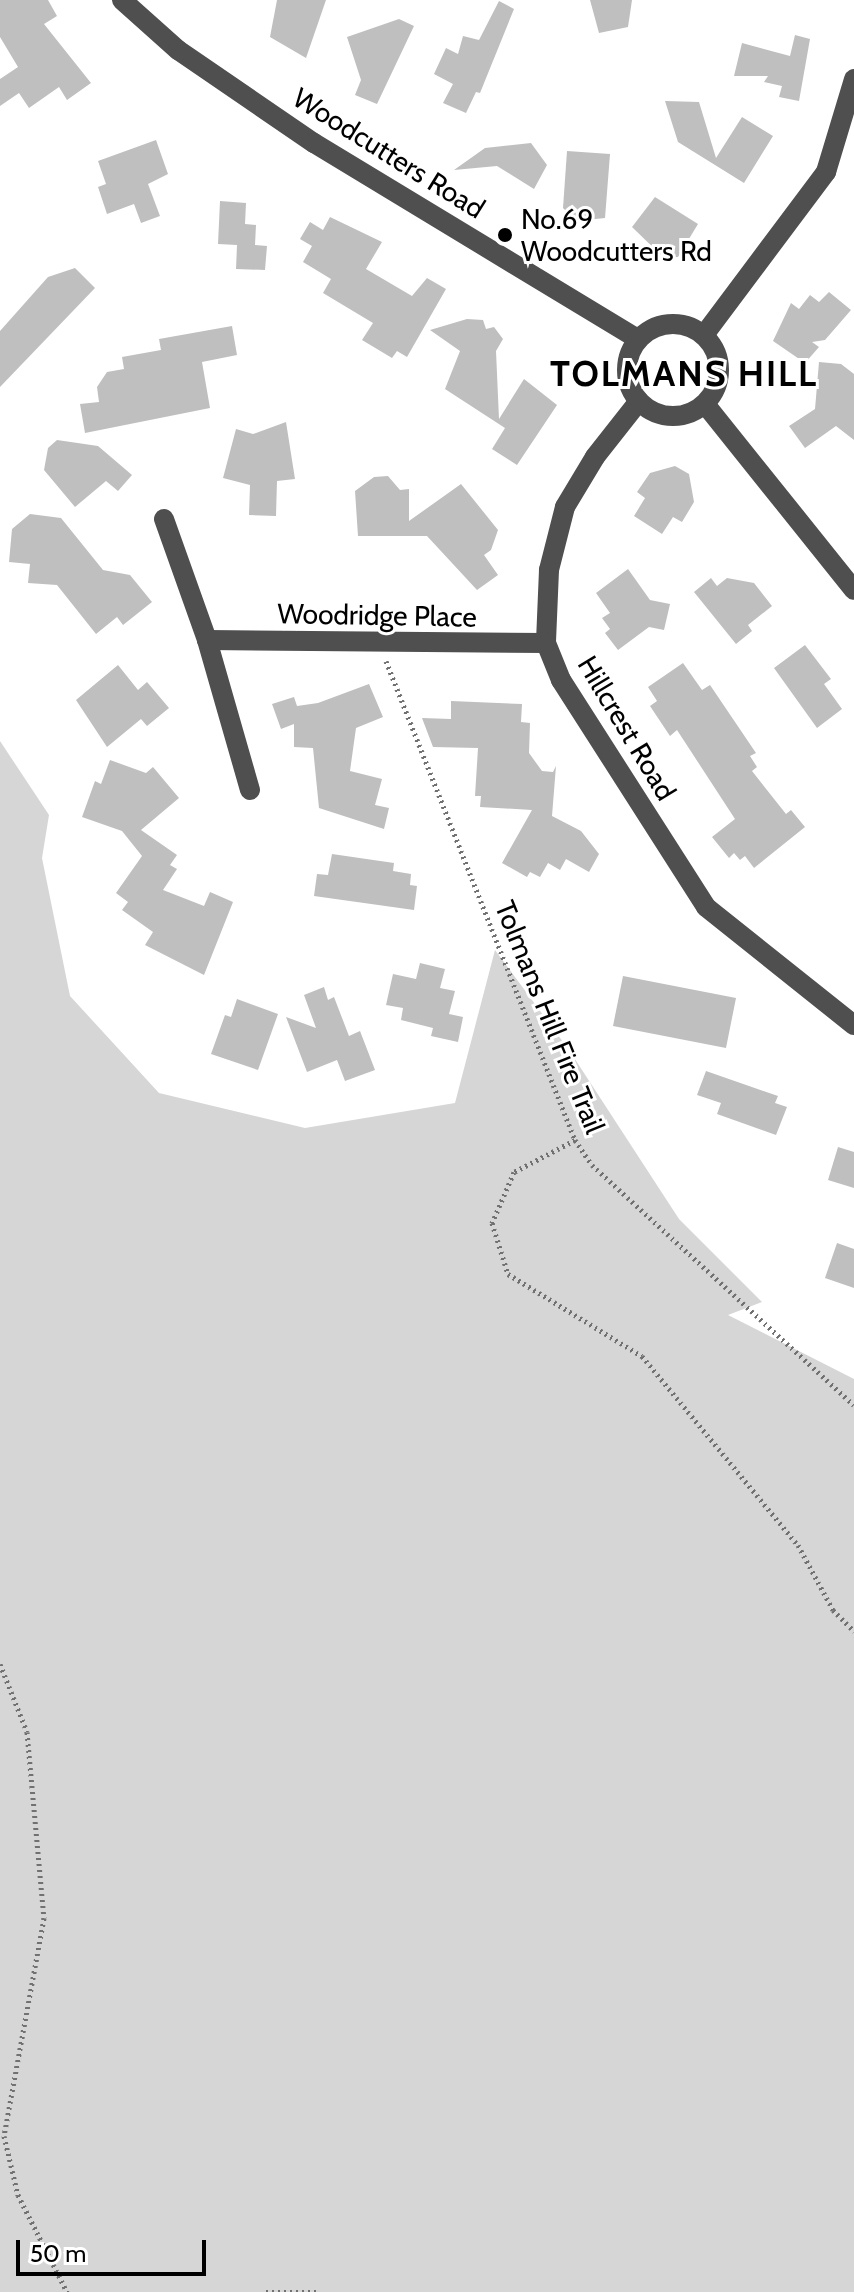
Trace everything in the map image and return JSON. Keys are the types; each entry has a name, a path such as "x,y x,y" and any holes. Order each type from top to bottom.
{"street":[{"name":"Woodcutters Road","path":"122,0 178,50 314,143 637,339"},
{"path":"704,335 826,172 854,79"},
{"path":"678,323 704,335 713,346 719,377 705,404 693,412 664,415 639,401 627,377 637,339 650,329 678,323"},
{"name":"Hillcrest Road","path":"639,401 595,457 565,507 549,570 546,643 561,680 706,907 854,1025"},
{"path":"705,404 854,590"},
{"path":"164,519 207,640 250,790"},
{"name":"Woodridge Place","path":"207,640 546,643"}],"path":[{"name":"Tolmans Hill Fire Trail","path":"378,641 575,1140 592,1165 854,1405"},
{"path":"575,1140 514,1172 492,1223 508,1274 642,1356 798,1545 833,1610 854,1631"},
{"path":"0,1664 27,1732 44,1918 4,2136 18,2195 67,2292"},
{"path":"266,2292 318,2292"}],"shaded area":[{"path":"0,741 49,815 42,858 70,996 159,1093 305,1128 455,1103 495,950 569,1050 679,1219 762,1302 728,1315 854,1379 854,2292 0,2292"}],"building":[{"path":"0,0 48,0 57,16 44,24 91,83 67,100 59,87 29,108 19,93 0,106 0,79 18,67 0,37"},
{"path":"277,0 326,0 306,58 270,37"},
{"path":"590,0 632,0 628,27 599,33"},
{"path":"499,1 514,9 480,93 476,92 466,113 443,103 453,84 434,74 446,48 458,54 463,36 479,40"},
{"path":"399,19 414,26 377,104 355,95 361,80 347,37"},
{"path":"795,35 810,39 799,101 779,97 782,86 764,82 768,76 734,76 742,43 790,56"},
{"path":"665,101 699,102 716,158 742,117 773,136 744,183 678,142"},
{"path":"156,140 168,174 148,184 160,216 141,223 134,204 107,214 98,187 106,184 98,161"},
{"path":"531,143 547,165 534,189 497,166 454,170 485,148"},
{"path":"567,151 610,154 605,218 576,221 563,208"},
{"path":"655,197 698,224 678,257 664,258 632,227"},
{"path":"220,201 246,203 245,224 256,225 255,245 267,246 265,270 236,269 237,245 218,244"},
{"path":"330,217 382,242 366,269 412,296 427,278 446,289 407,357 397,351 392,358 362,340 373,323 323,293 331,279 303,262 312,246 300,239 310,222 323,230"},
{"path":"75,268 95,288 0,387 0,331 48,277"},
{"path":"829,292 851,310 825,340 812,342 819,347 805,363 773,341 791,303 799,309 810,295 819,302"},
{"path":"467,319 483,320 486,329 494,327 503,339 496,351 499,419 524,379 557,405 517,465 492,449 505,428 445,389 460,351 430,330"},
{"path":"232,326 237,355 202,362 210,408 85,433 80,404 99,402 97,387 107,372 124,369 122,357 161,350 159,339"},
{"path":"819,362 841,364 854,374 854,440 836,426 805,448 789,426 815,409"},
{"path":"286,422 295,479 277,481 276,516 249,515 250,485 223,478 236,429 253,434"},
{"path":"57,440 98,446 132,475 118,491 106,481 75,507 44,470 48,448"},
{"path":"675,466 689,474 694,502 682,522 673,517 662,534 634,516 645,498 637,492 650,473"},
{"path":"388,476 400,490 409,489 409,521 461,484 498,530 491,550 484,555 498,575 477,590 427,536 358,536 355,491 374,477"},
{"path":"30,514 61,518 103,570 130,575 152,602 123,625 117,617 96,634 57,585 28,583 30,564 9,562 12,529"},
{"path":"628,569 650,600 670,604 664,630 649,627 618,650 605,633 610,629 602,618 610,613 596,593"},
{"path":"711,578 717,586 727,578 754,583 772,606 748,625 752,631 736,644 694,592"},
{"path":"805,645 831,679 824,684 842,709 817,728 774,668"},
{"path":"683,663 702,690 710,685 756,753 750,756 757,767 752,771 786,814 791,810 805,827 754,868 745,856 740,860 734,853 729,858 712,837 735,819 677,730 670,736 650,706 657,701 648,687"},
{"path":"118,665 138,690 147,682 169,708 147,726 141,719 107,747 76,700"},
{"path":"369,684 383,717 356,728 350,771 382,779 375,805 389,808 384,829 319,808 313,748 294,747 294,724 281,729 272,704 294,697 297,706 318,703"},
{"path":"451,701 522,704 521,722 530,723 529,753 542,771 553,772 556,766 552,816 581,831 599,854 589,872 566,859 560,870 548,863 540,877 530,872 527,877 502,863 532,810 480,807 481,796 475,796 478,748 433,747 422,718 451,719"},
{"path":"110,760 146,773 153,767 179,798 141,830 177,855 170,865 177,869 163,890 204,906 210,892 233,902 204,975 145,945 153,932 122,910 128,902 116,893 142,856 122,831 82,817 95,781 101,784"},
{"path":"332,854 394,863 393,871 411,874 410,885 417,886 414,910 314,896 317,874 328,875"},
{"path":"420,963 445,969 440,988 455,991 449,1014 463,1017 458,1042 431,1036 433,1028 401,1020 403,1008 386,1005 393,974 416,979"},
{"path":"623,976 736,998 726,1048 613,1026"},
{"path":"324,987 328,1000 334,997 349,1036 360,1031 375,1070 345,1081 337,1060 307,1072 286,1017 316,1028 304,995"},
{"path":"237,999 278,1014 258,1070 211,1054 225,1015 231,1017"},
{"path":"706,1071 778,1096 775,1103 787,1107 776,1135 717,1114 721,1103 697,1095"},
{"path":"838,1147 854,1152 854,1188 828,1180"},
{"path":"837,1243 854,1249 854,1288 825,1278"}],"place":[{"name":"No.69 Woodcutters Rd","path":"505,235"}],"district":[{"name":"TOLMANS HILL","path":"684,374"}]}
